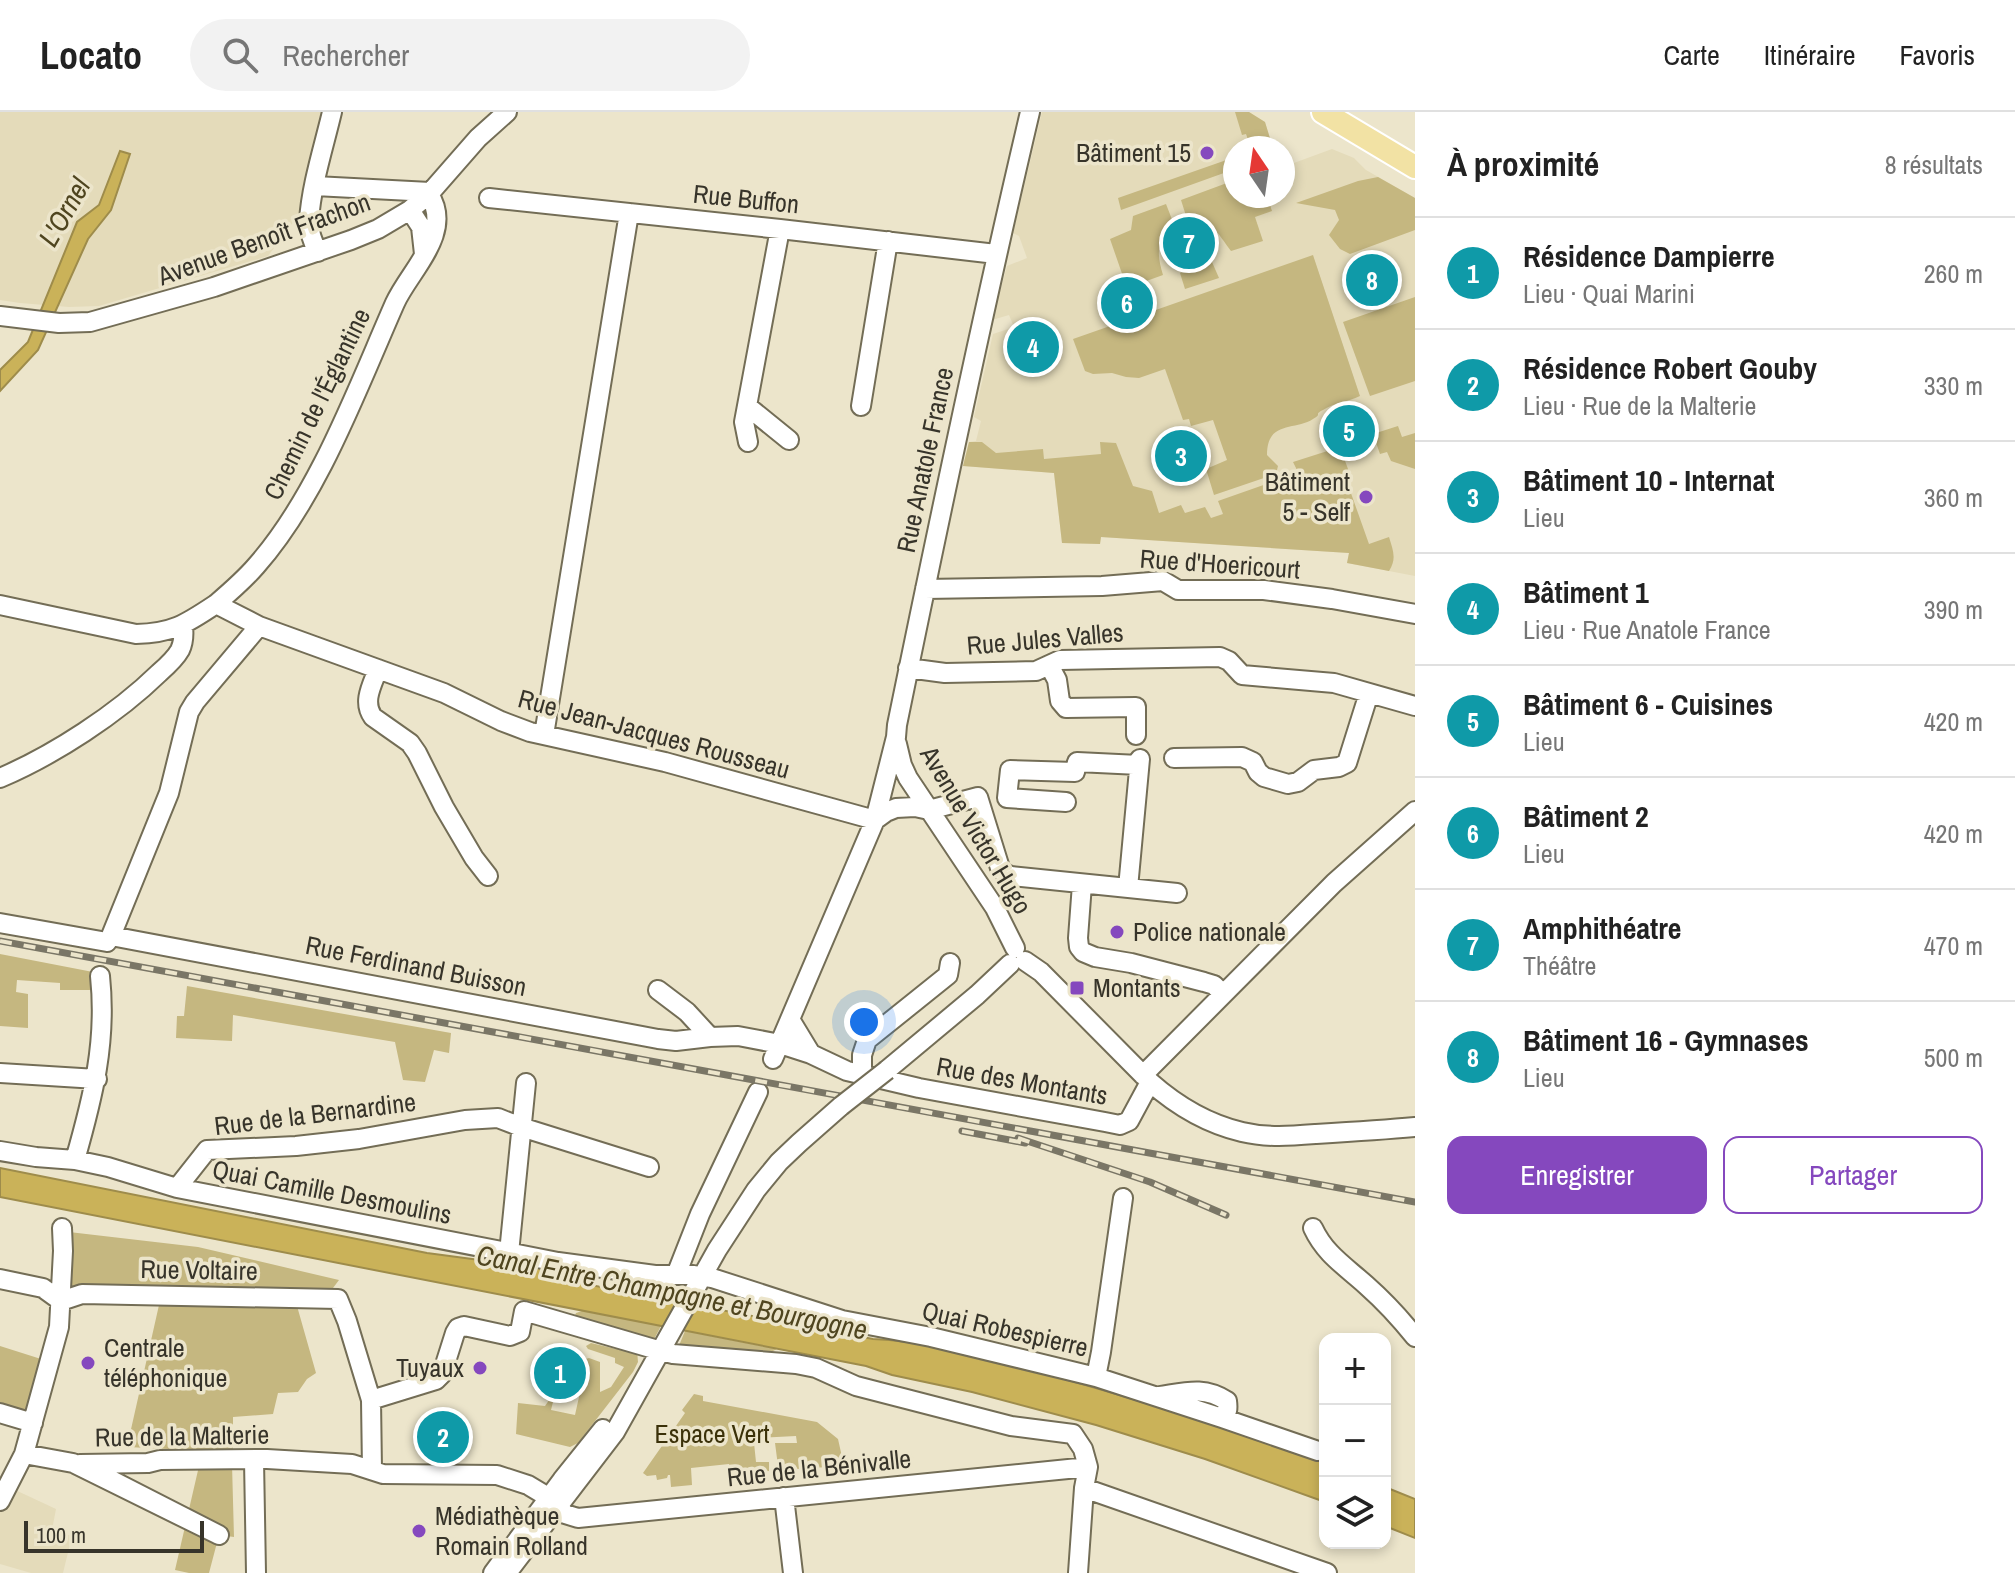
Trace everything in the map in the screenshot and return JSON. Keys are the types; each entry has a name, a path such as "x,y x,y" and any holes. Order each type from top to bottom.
{"main road":[{"path":"1335,115 1415,167"}],"street":[{"path":"318,252 309,223 332,112"},
{"name":"Rue Anatole France","path":"777,1052 875,820 896,737 996,254 1030,112"},
{"name":"Avenue Benoît Frachon","path":"0,316 25,321 90,322 155,305 318,252 378,229 410,210 430,193 505,113"},
{"path":"315,186 430,193"},
{"name":"Chemin de l'Églantine","path":"216,604 257,566 301,503 360,386 397,299 433,238 437,218 430,193"},
{"name":"Rue Buffon","path":"489,198 996,254"},
{"path":"410,210 421,227 424,257"},
{"path":"544,735 629,213"},
{"path":"748,442 744,422 780,229"},
{"path":"861,406 888,241"},
{"path":"747,406 789,440"},
{"name":"Rue d'Hoericourt","path":"925,589 1102,586 1163,581 1178,590 1264,590 1415,614"},
{"path":"0,605 136,634 152,634 183,626 216,604"},
{"name":"Rue Jean-Jacques Rousseau","path":"216,604 259,626 444,693 530,732 665,762 875,820"},
{"path":"0,778 71,739 119,708 147,685 182,647 183,626"},
{"path":"109,939 169,793 189,712 259,626"},
{"name":"Rue Jules Valles","path":"908,668 945,673 1036,671 1060,660 1220,657 1229,661 1242,675 1334,683 1415,706"},
{"path":"1049,665 1057,680 1060,701 1066,708 1136,707 1136,735"},
{"path":"378,669 367,701 369,711 410,743 444,807 488,876"},
{"path":"1174,758 1242,757 1253,762 1264,777 1280,783 1298,782 1314,770 1347,763 1369,693"},
{"name":"Avenue Victor Hugo","path":"896,737 908,778 995,908 1017,957 1041,972 1146,1079 1168,1097 1201,1117 1256,1135 1291,1136 1415,1127"},
{"path":"1066,802 1007,798 1010,770 1075,772 1077,762 1140,762 1128,888"},
{"path":"875,820 896,808 929,810 1008,790"},
{"path":"978,797 1004,873 1177,893"},
{"name":"Rue des Montants","path":"777,1052 811,1054 847,1071 919,1088 1125,1124 1132,1117 1146,1079 1223,994 1334,883 1415,811"},
{"path":"1089,884 1090,934 1095,957 1204,982 1214,985 1223,994"},
{"name":"Rue Ferdinand Buisson","path":"0,923 109,939 658,1039 686,1041 738,1036 777,1052"},
{"path":"507,1573 553,1503 641,1384 735,1220 756,1190 799,1143 977,995 1017,957"},
{"path":"862,1074 862,1055 867,1040 948,975 950,963"},
{"path":"75,1160 97,1079 103,1030 100,976"},
{"path":"658,990 687,1012 710,1037"},
{"path":"791,1021 811,1054"},
{"path":"0,1073 97,1079"},
{"path":"509,1253 526,1083"},
{"path":"676,1275 700,1214 758,1092"},
{"name":"Rue de la Bernardine","path":"177,1188 207,1150 296,1146 359,1139 465,1120 498,1118 649,1167"},
{"name":"Quai Camille Desmoulins","path":"0,1151 75,1160 177,1188 558,1262 641,1274 676,1275"},
{"path":"1096,1377 1123,1198"},
{"path":"0,1501 24,1454 59,1327 62,1228"},
{"path":"1313,1228 1326,1251 1397,1315 1415,1337"},
{"name":"Quai Robespierre","path":"676,1275 842,1320 931,1337 1096,1377 1155,1396 1200,1390 1210,1392 1227,1401 1226,1414 1222,1418 1318,1451"},
{"path":"0,1279 43,1288 61,1301"},
{"name":"Rue Voltaire","path":"61,1301 82,1294 338,1299 371,1400"},
{"path":"372,1470 371,1400 436,1380 442,1374 458,1328 464,1326 510,1336 520,1332 524,1311 673,1354 796,1364 816,1368 856,1386 1011,1426 1073,1434 1085,1458 1078,1573"},
{"path":"0,1413 33,1423"},
{"name":"Rue de la Malterie","path":"24,1454 73,1463 219,1535 80,1464 254,1460 352,1464 383,1474 497,1475 528,1485 553,1503"},
{"name":"Rue de la Bénivalle","path":"553,1503 565,1514 578,1518 784,1497 1085,1458"},
{"path":"254,1460 256,1573"},
{"path":"1084,1488 1327,1573"},
{"path":"784,1497 793,1573"},
{"path":"493,1573 553,1503"}],"shaded area":[{"path":"0,112 341,112 327,177 268,256 99,306 69,307 0,300"},
{"path":"1042,112 1249,112 1265,122 1269,136 1223,136 1223,208 1295,208 1295,163 1332,149 1354,158 1366,170 1415,198 1415,576 1347,563 1349,553 1101,537 1100,544 1062,543 1054,473 963,466 969,442 976,441 981,421 974,417 993,334 1014,327 1009,315 992,320 1007,266 1027,258 1019,236 1013,233"},
{"path":"120,151 130,154 111,210 88,239 38,350 0,391 0,370 28,342 77,222 99,205"},
{"path":"0,1168 427,1253 554,1270 554,1278 990,1359 1141,1401 1319,1461 1319,1500 1205,1459 1096,1425 866,1366 0,1197"},
{"path":"11,1488 56,1509 52,1530 72,1536 63,1573 31,1573 0,1564 0,1511"},
{"path":"1391,1489 1415,1499 1415,1538 1391,1528"}],"green space":[{"path":"1235,112 1249,112 1265,122 1269,136 1246,134 1242,135"},
{"path":"1223,161 1223,173 1121,210 1118,198"},
{"path":"1378,177 1415,198 1415,230 1350,254 1340,249 1329,235 1339,220 1335,210 1296,203 1358,181"},
{"path":"1223,184 1223,208 1271,208 1272,211 1255,217 1263,241 1231,251 1208,225 1187,219 1181,200"},
{"path":"1166,204 1173,222 1159,247 1163,275 1127,288 1110,239 1131,230 1133,216"},
{"path":"1313,255 1360,396 1327,408 1306,423 1277,431 1268,444 1267,455 1278,466 1276,474 1214,495 1206,469 1227,460 1213,420 1191,426 1189,419 1183,420 1165,369 1139,378 1085,371 1073,339"},
{"path":"1212,262 1219,278 1185,289 1180,273"},
{"path":"1415,297 1415,381 1370,396 1343,322"},
{"path":"1398,426 1402,437 1415,433 1415,469 1391,461 1387,452 1380,454 1373,434"},
{"path":"969,442 982,442 996,453 1043,449 1044,459 1101,454 1100,442 1116,443 1133,486 1152,491 1159,513 1181,505 1185,513 1205,507 1211,518 1223,514 1218,501 1286,477 1291,478 1298,472 1293,462 1340,447 1352,480 1347,482 1369,544 1389,537 1393,562 1389,571 1347,563 1349,553 1101,537 1100,544 1062,543 1054,473 963,466"},
{"path":"0,954 93,972 93,990 60,990 60,983 17,980 16,992 28,994 28,1028 0,1026"},
{"path":"187,986 451,1033 449,1053 434,1050 425,1082 403,1080 395,1042 233,1015 232,1041 176,1038 177,1016 184,1016"},
{"path":"69,1232 198,1247 339,1280 330,1292 69,1291"},
{"path":"159,1305 297,1306 316,1373 307,1379 298,1392 278,1393 273,1414 233,1417 233,1452 127,1447"},
{"path":"582,1311 661,1326 652,1343 574,1318 576,1313"},
{"path":"685,1331 777,1349 767,1354 678,1348"},
{"path":"591,1343 637,1350 638,1362 578,1443 570,1447 516,1434 518,1403 545,1406 556,1390 551,1410 575,1415 585,1370 564,1366 589,1358 600,1362 600,1392 611,1387 624,1367 615,1363 615,1358 588,1349 586,1346"},
{"path":"0,1346 41,1359 30,1412 0,1403"},
{"name":"Espace Vert","path":"694,1394 703,1396 703,1401 817,1422 838,1439 844,1466 796,1469 795,1465 778,1466 775,1443 797,1443 796,1436 758,1438 754,1443 756,1462 769,1462 769,1471 731,1475 729,1464 691,1468 692,1485 671,1487 670,1475 657,1480 656,1475 647,1476 643,1473 685,1413 682,1410"},
{"path":"232,1464 234,1537 219,1535 209,1573 175,1570 199,1466"}],"railway":[{"path":"0,941 1415,1202"},
{"path":"962,1131 1025,1143"},
{"path":"1018,1138 1150,1182 1226,1215"}],"place":[{"name":"Bâtiment 15","path":"1207,153"},
{"name":"Amphithéatre","path":"1189,243"},
{"name":"Bâtiment 16 - Gymnases","path":"1372,280"},
{"name":"Bâtiment 2","path":"1127,303"},
{"name":"Bâtiment 1","path":"1033,347"},
{"name":"Bâtiment 6 - Cuisines","path":"1349,431"},
{"name":"Bâtiment 10 - Internat","path":"1181,456"},
{"name":"Bâtiment 5 - Self","path":"1366,497"},
{"name":"Police nationale","path":"1117,932"},
{"name":"Montants","path":"1077,988"},
{"name":"Centrale téléphonique","path":"88,1363"},
{"name":"Tuyaux","path":"480,1368"},
{"name":"Résidence Dampierre","path":"560,1373"},
{"name":"Résidence Robert Gouby","path":"443,1437"},
{"name":"Médiathèque Romain Rolland","path":"419,1531"}],"water label":[{"name":"L'Ornel","path":"64,212"},
{"name":"Canal Entre Champagne et Bourgogne","path":"672,1292"}]}
